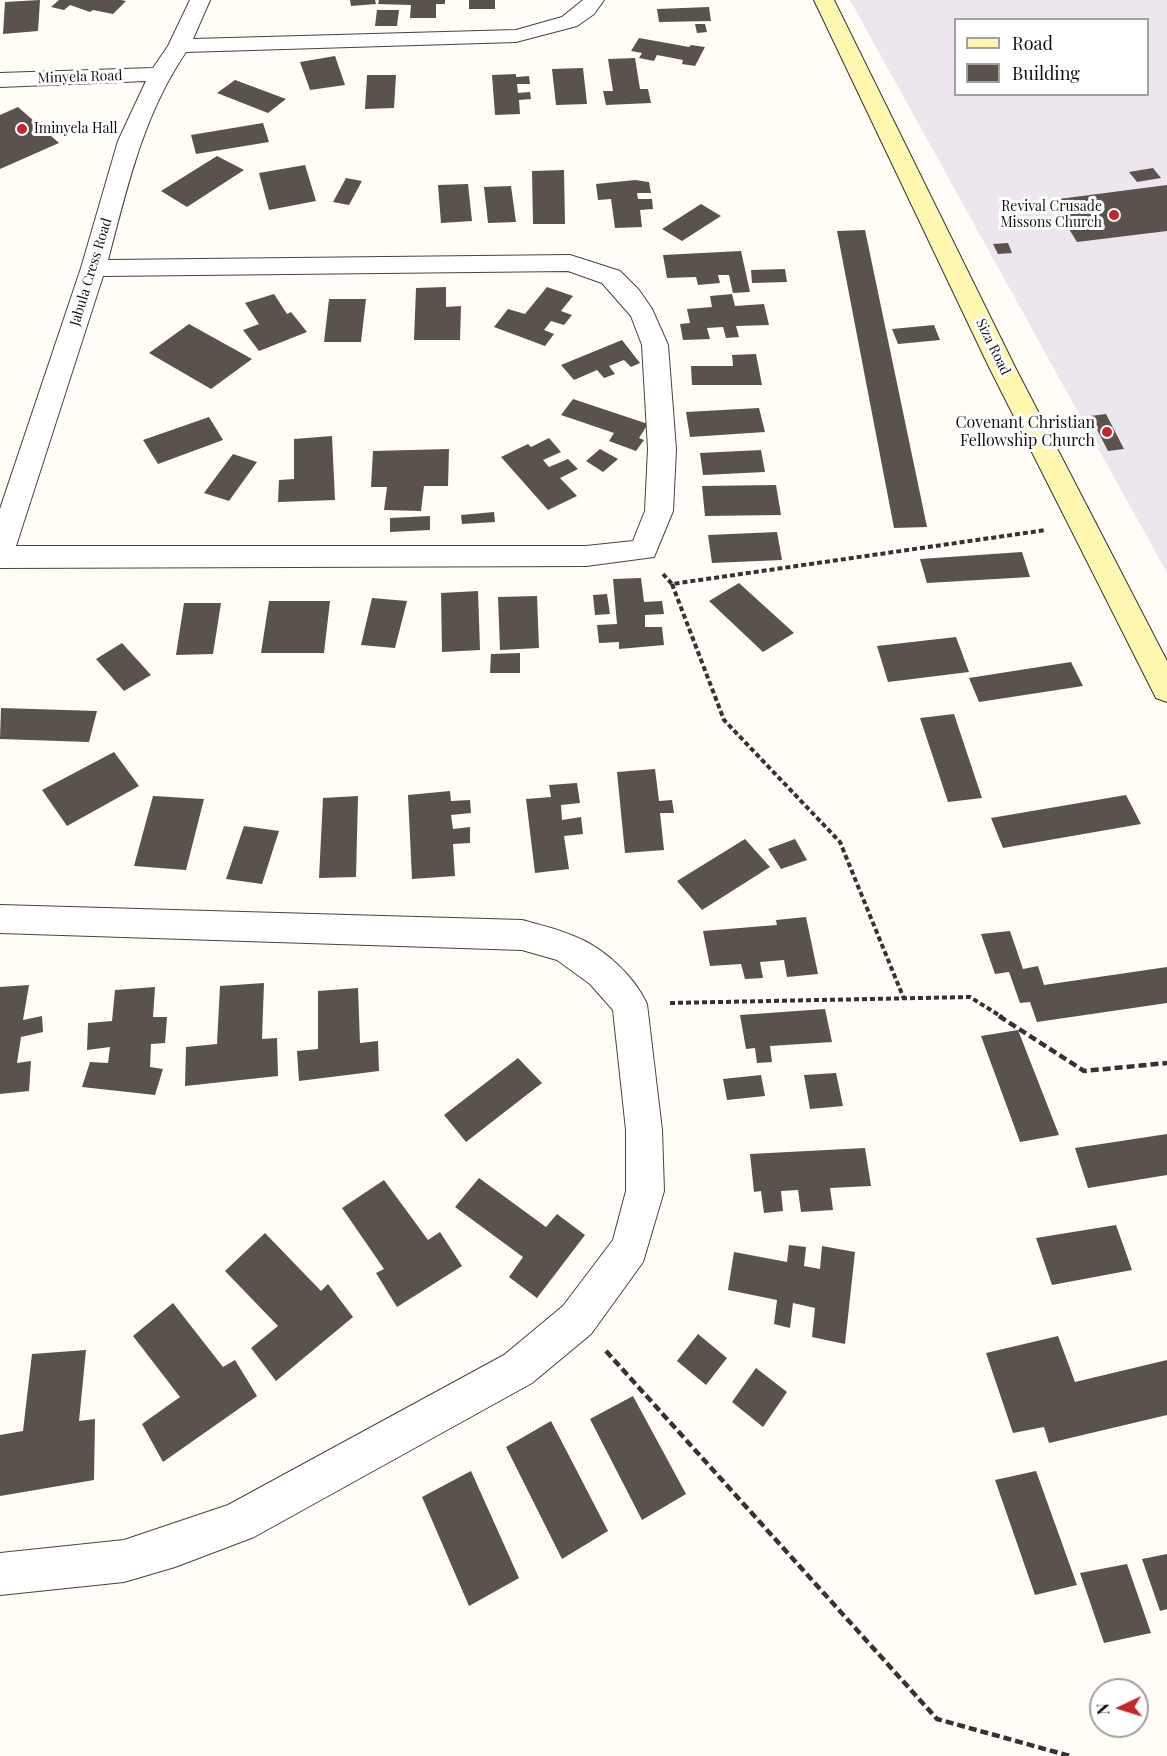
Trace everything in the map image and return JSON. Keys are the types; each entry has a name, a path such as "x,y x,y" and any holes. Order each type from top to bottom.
{"street":[{"name":"Jabula Cress Road","path":"0,552 93,268 129,141 160,74 179,46 200,0"},
{"path":"179,46 516,36 553,29 579,18 594,0"},
{"name":"Siza Road","path":"824,0 1002,367 1167,690"},
{"name":"Minyela Road","path":"0,80 160,74"},
{"path":"0,557 586,556 644,550 659,512 662,449 655,345 643,315 630,296 611,276 570,263 93,268"},
{"path":"0,919 522,935 567,948 602,973 630,1004 644,1130 645,1191 630,1249 577,1320 518,1369 239,1522 175,1546 124,1561 0,1574"}],"path":[{"path":"672,584 1083,525"},
{"path":"644,550 672,584 724,720 840,842 904,999"},
{"path":"630,1004 970,998 1084,1071 1167,1063"},
{"path":"577,1320 937,1719 1070,1756"}],"shaded area":[{"path":"850,0 1167,0 1167,573"}],"building":[{"path":"40,0 38,31 3,34 5,2"},
{"path":"59,0 126,1 113,14 93,10 90,12 70,5 64,10 51,7"},
{"path":"350,0 375,0 376,4 351,6"},
{"path":"379,0 445,0 445,4 436,4 436,18 410,18 411,5 378,4"},
{"path":"469,0 495,0 495,9 469,9"},
{"path":"709,7 711,21 659,22 657,9"},
{"path":"377,10 399,10 397,26 375,26"},
{"path":"695,24 705,24 707,32 697,33"},
{"path":"639,38 689,47 691,45 705,47 695,66 682,64 683,60 657,55 654,61 639,58 642,53 631,51"},
{"path":"335,56 345,85 310,90 300,62"},
{"path":"635,58 640,89 648,89 651,103 606,105 603,91 613,91 608,59"},
{"path":"583,68 587,104 556,105 552,69"},
{"path":"516,74 516,77 529,76 530,84 517,84 518,93 530,92 531,99 519,100 520,114 495,115 492,75"},
{"path":"367,75 396,75 394,108 365,109"},
{"path":"235,80 286,99 268,113 217,93"},
{"name":"Iminyela Hall","path":"18,107 59,143 0,169 0,115"},
{"path":"263,123 269,142 196,154 191,135"},
{"path":"217,156 244,170 187,207 161,191"},
{"path":"305,165 316,201 269,210 259,173"},
{"path":"1153,168 1161,178 1137,182 1129,172"},
{"path":"564,170 565,224 533,224 532,171"},
{"path":"346,178 362,181 349,205 333,202"},
{"path":"635,180 649,182 651,193 637,193 638,199 652,199 653,209 640,210 642,227 615,228 611,199 598,200 596,184"},
{"path":"468,184 472,221 441,223 438,185"},
{"name":"Revival Crusade Missons Church","path":"1167,185 1167,231 1077,242 1051,200"},
{"path":"511,186 516,222 488,223 484,187"},
{"path":"701,204 721,216 682,241 662,229"},
{"path":"865,230 927,527 894,528 837,231"},
{"path":"1008,243 1012,253 998,254 993,244"},
{"path":"741,251 750,292 733,293 729,275 718,275 720,283 698,285 696,277 667,278 663,255"},
{"path":"785,269 787,282 752,283 751,270"},
{"path":"446,287 446,307 461,306 460,340 414,340 416,288"},
{"path":"547,287 573,296 561,311 572,315 564,325 551,321 544,330 554,334 545,346 494,327 508,309 525,314"},
{"path":"274,294 287,314 291,312 307,332 259,351 243,330 259,324 245,303"},
{"path":"732,294 735,306 764,304 769,325 736,326 739,337 726,338 723,327 707,328 710,339 683,340 680,324 690,323 687,309 712,307 710,296"},
{"path":"329,299 366,299 361,342 324,342"},
{"path":"189,324 252,359 211,389 149,353"},
{"path":"934,325 940,340 898,344 892,329"},
{"path":"622,340 640,363 631,367 624,360 609,366 615,374 604,378 597,370 574,380 561,365"},
{"path":"756,354 762,385 692,385 691,366 733,366 732,355"},
{"path":"573,399 648,424 639,438 644,440 636,451 609,441 614,433 561,415"},
{"path":"759,408 765,432 690,437 686,412"},
{"name":"Covenant Christian Fellowship Church","path":"1106,414 1124,449 1108,451 1090,416"},
{"path":"209,417 223,440 158,464 143,440"},
{"path":"332,436 335,500 278,502 279,480 294,479 294,439"},
{"path":"549,438 561,452 543,460 549,467 568,459 578,469 560,478 577,496 548,510 501,457 528,444 531,447"},
{"path":"449,449 448,486 424,486 421,511 384,510 387,487 371,487 373,451"},
{"path":"600,449 618,459 603,472 586,461"},
{"path":"761,450 765,472 703,475 700,453"},
{"path":"233,454 257,462 229,501 204,493"},
{"path":"776,485 781,515 705,516 702,486"},
{"path":"494,512 495,522 462,524 461,515"},
{"path":"430,516 430,530 390,532 390,518"},
{"path":"777,532 782,560 712,563 708,535"},
{"path":"1022,552 1030,577 927,583 920,559"},
{"path":"641,578 644,602 662,601 664,614 645,615 645,627 662,627 664,645 619,649 619,642 599,643 597,625 617,624 613,579"},
{"path":"739,583 794,633 763,652 709,601"},
{"path":"478,591 480,650 442,652 441,593"},
{"path":"607,594 610,614 595,615 593,595"},
{"path":"537,596 539,648 500,650 498,597"},
{"path":"372,598 407,601 395,648 361,645"},
{"path":"269,601 330,601 324,653 261,653"},
{"path":"184,603 221,603 213,654 176,655"},
{"path":"956,637 969,672 888,682 877,646"},
{"path":"122,643 151,675 124,691 96,659"},
{"path":"520,653 520,673 490,673 491,654"},
{"path":"1071,662 1083,686 979,702 969,678"},
{"path":"1,708 97,711 89,742 0,739"},
{"path":"954,714 982,798 948,802 920,718"},
{"path":"114,752 139,786 67,826 42,790"},
{"path":"655,769 659,801 672,800 674,813 660,813 664,850 625,853 617,772"},
{"path":"577,783 580,803 561,805 562,820 581,817 583,834 564,836 569,869 535,873 526,799 551,797 549,785"},
{"path":"450,791 451,801 470,800 471,813 451,815 453,829 470,827 470,843 453,844 455,876 412,879 408,795"},
{"path":"1126,795 1141,824 1003,848 991,818"},
{"path":"153,796 204,799 186,870 134,866"},
{"path":"358,796 356,877 319,878 323,798"},
{"path":"244,826 279,831 262,884 226,879"},
{"path":"745,839 770,867 702,910 677,881"},
{"path":"795,839 807,860 781,869 768,849"},
{"path":"806,917 818,974 787,977 784,960 760,962 763,978 745,979 741,964 710,966 703,931 777,925 776,920"},
{"path":"1010,931 1023,969 1038,966 1044,985 1167,967 1167,1003 1037,1022 1030,1002 1020,1003 1009,972 995,974 981,934"},
{"path":"264,983 262,1039 277,1038 278,1076 185,1086 186,1047 217,1044 220,986"},
{"path":"29,985 23,1020 42,1016 43,1032 21,1037 17,1063 31,1061 29,1091 0,1094 0,987"},
{"path":"155,987 153,1017 167,1017 165,1043 151,1044 150,1067 163,1069 155,1095 82,1087 90,1062 108,1063 110,1047 87,1050 88,1023 112,1021 115,990"},
{"path":"358,988 360,1043 378,1041 379,1071 299,1081 297,1051 318,1049 318,991"},
{"path":"825,1009 832,1042 770,1046 772,1062 757,1063 755,1048 746,1049 740,1015"},
{"path":"1018,1030 1059,1135 1020,1142 981,1036"},
{"path":"518,1058 542,1083 466,1142 444,1115"},
{"path":"836,1073 843,1106 810,1109 804,1075"},
{"path":"761,1075 765,1096 727,1100 723,1079"},
{"path":"1167,1134 1167,1175 1088,1188 1075,1148"},
{"path":"865,1148 871,1186 830,1188 833,1210 801,1212 798,1190 781,1191 783,1211 764,1213 761,1191 754,1192 750,1154"},
{"path":"479,1178 546,1227 557,1214 585,1235 537,1298 509,1277 523,1257 455,1207"},
{"path":"384,1180 428,1240 440,1232 462,1266 397,1307 376,1273 384,1269 342,1208"},
{"path":"1116,1225 1132,1270 1052,1285 1036,1238"},
{"path":"265,1233 321,1291 328,1284 353,1317 276,1381 251,1348 278,1326 225,1271"},
{"path":"789,1245 806,1247 804,1266 820,1269 822,1246 855,1252 845,1344 812,1337 815,1308 793,1303 790,1328 774,1324 777,1300 728,1290 734,1252 787,1262"},
{"path":"173,1303 223,1367 235,1360 257,1396 163,1462 142,1424 180,1397 133,1336"},
{"path":"698,1334 727,1358 706,1385 677,1361"},
{"path":"1058,1336 1075,1382 1167,1360 1167,1415 1049,1443 1044,1427 1013,1433 986,1353"},
{"path":"86,1350 79,1421 95,1419 94,1480 0,1496 0,1435 23,1431 32,1354"},
{"path":"756,1368 787,1392 763,1427 732,1402"},
{"path":"633,1396 686,1494 642,1520 590,1419"},
{"path":"551,1421 608,1531 562,1559 506,1447"},
{"path":"471,1471 519,1578 469,1606 422,1497"},
{"path":"1036,1471 1077,1585 1035,1595 995,1480"},
{"path":"1167,1554 1167,1609 1160,1611 1142,1559"},
{"path":"1127,1564 1151,1633 1104,1643 1080,1573"}],"place":[{"name":"Iminyela Hall","path":"22,129"},
{"name":"Revival Crusade Missons Church","path":"1114,215"},
{"name":"Covenant Christian Fellowship Church","path":"1107,432"}]}
